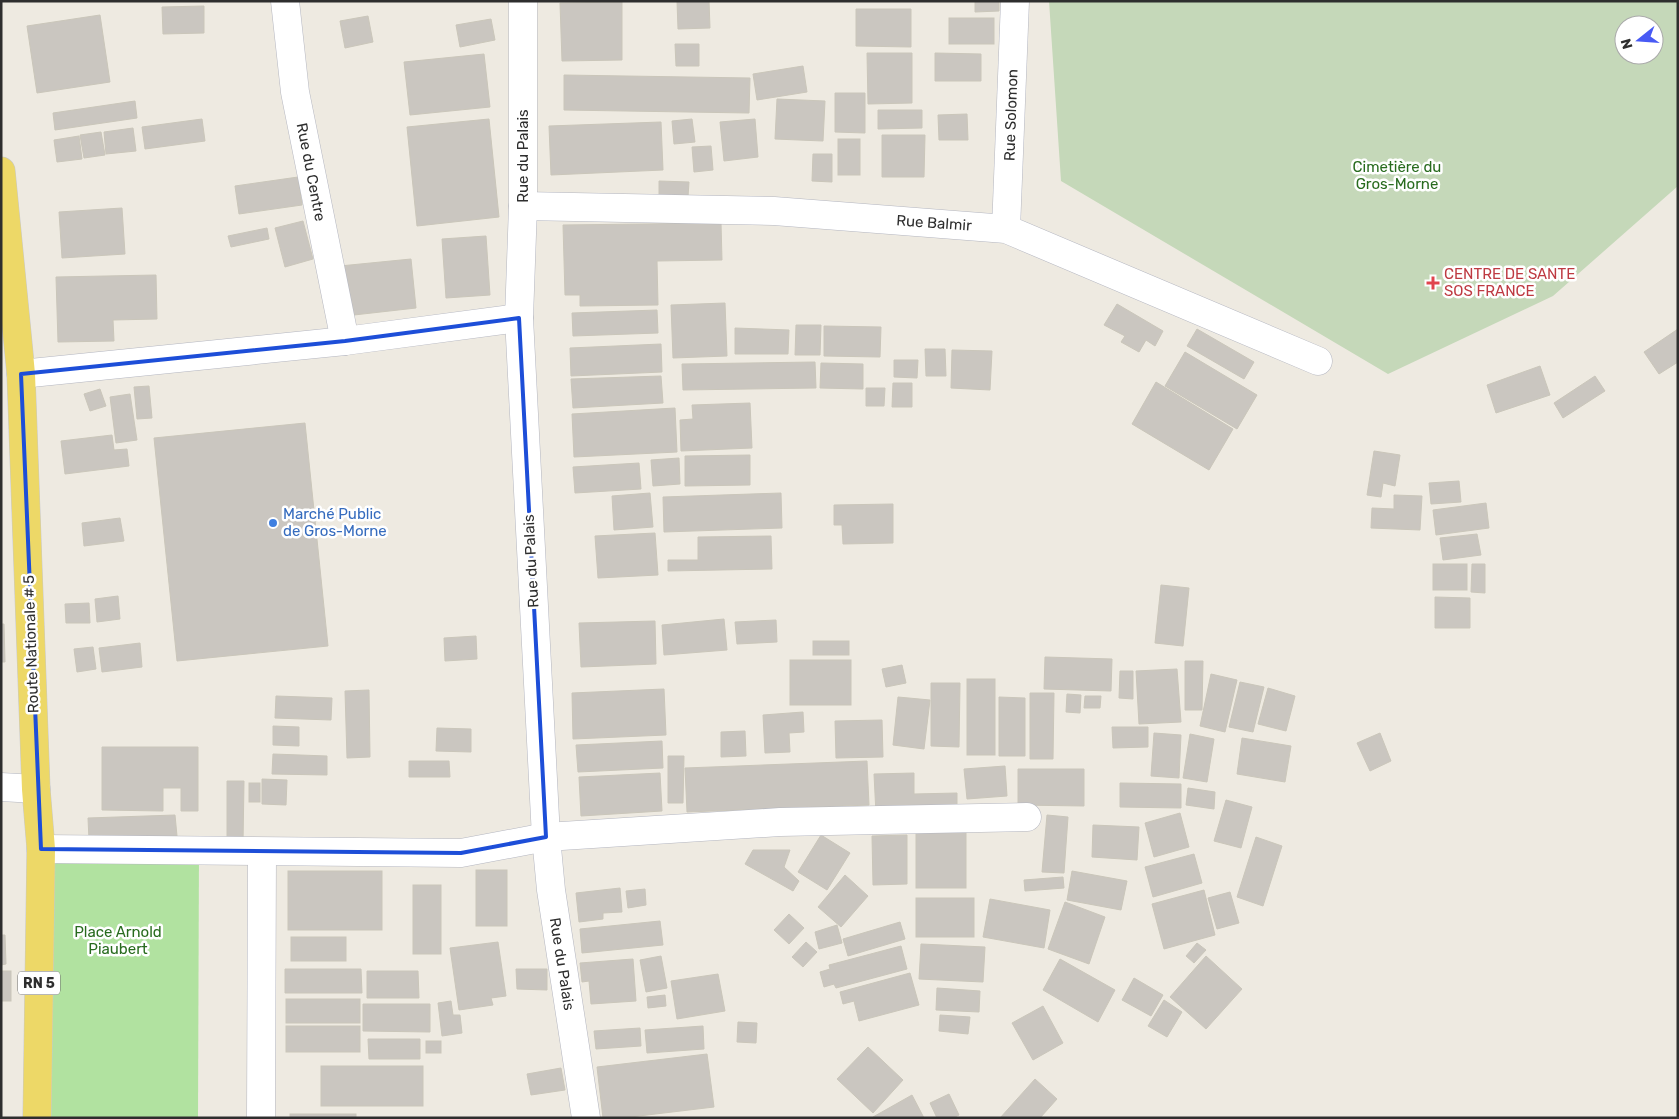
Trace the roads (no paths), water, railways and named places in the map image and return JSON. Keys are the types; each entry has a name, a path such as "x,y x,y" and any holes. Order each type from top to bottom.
{"main road":[{"name":"Route Nationale # 5","path":"1,171 21,374 36,789 42,849 37,1118"}],"street":[{"name":"Rue du Centre","path":"285,1 294,92 345,342"},
{"name":"Rue du Palais","path":"523,1 523,206 518,318 546,837 551,890 586,1118"},
{"name":"Rue Solomon","path":"1006,229 1015,1"},
{"name":"Rue Balmir","path":"523,206 774,211 1006,229 1318,361"},
{"path":"21,374 345,342 518,318"},
{"path":"1,787 36,789"},
{"path":"42,849 461,853 546,837 780,822 1027,817"},
{"path":"261,1118 262,852"}],"place":[{"name":"CENTRE DE SANTE SOS FRANCE","path":"1433,283"},
{"name":"Marché Public de Gros-Morne","path":"273,523"}],"park label":[{"name":"Cimetière du Gros-Morne","path":"1397,176"},
{"name":"Place Arnold Piaubert","path":"118,940"}]}
